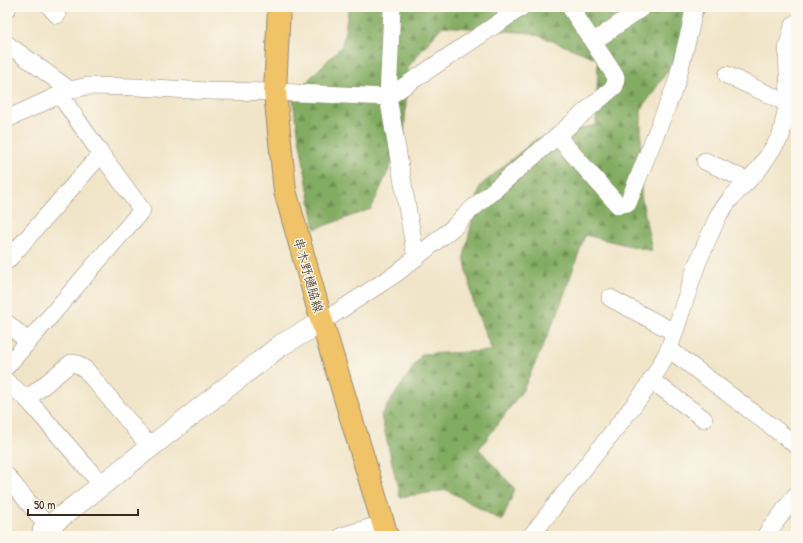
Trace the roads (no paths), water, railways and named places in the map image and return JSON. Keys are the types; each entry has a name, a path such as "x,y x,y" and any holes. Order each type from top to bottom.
{"main road":[{"name":"串木野樋脇線","path":"279,7 275,92 285,191 322,322 385,530"}],"street":[{"path":"392,7 388,97 416,258"},
{"path":"7,119 65,92 88,86 388,97 522,7"},
{"path":"7,476 45,529 281,345 322,322 397,273 455,226 465,215 614,86 616,77 570,7"},
{"path":"593,42 643,7"},
{"path":"557,136 618,205 628,203 676,84 694,9 691,7"},
{"path":"531,536 644,392 669,349 697,264 719,214 731,198 759,169 781,136 789,96 787,49 793,26 796,23"},
{"path":"7,44 65,92 101,154 142,210 7,366"},
{"path":"727,75 787,103"},
{"path":"7,261 101,154"},
{"path":"705,161 748,181"},
{"path":"610,298 674,332"},
{"path":"7,323 28,342"},
{"path":"669,349 796,445"},
{"path":"27,399 71,364 77,364 86,370 150,447"},
{"path":"651,380 704,418"},
{"path":"7,382 27,399 102,485"},
{"path":"765,536 796,495"},
{"path":"342,536 385,530"}]}
